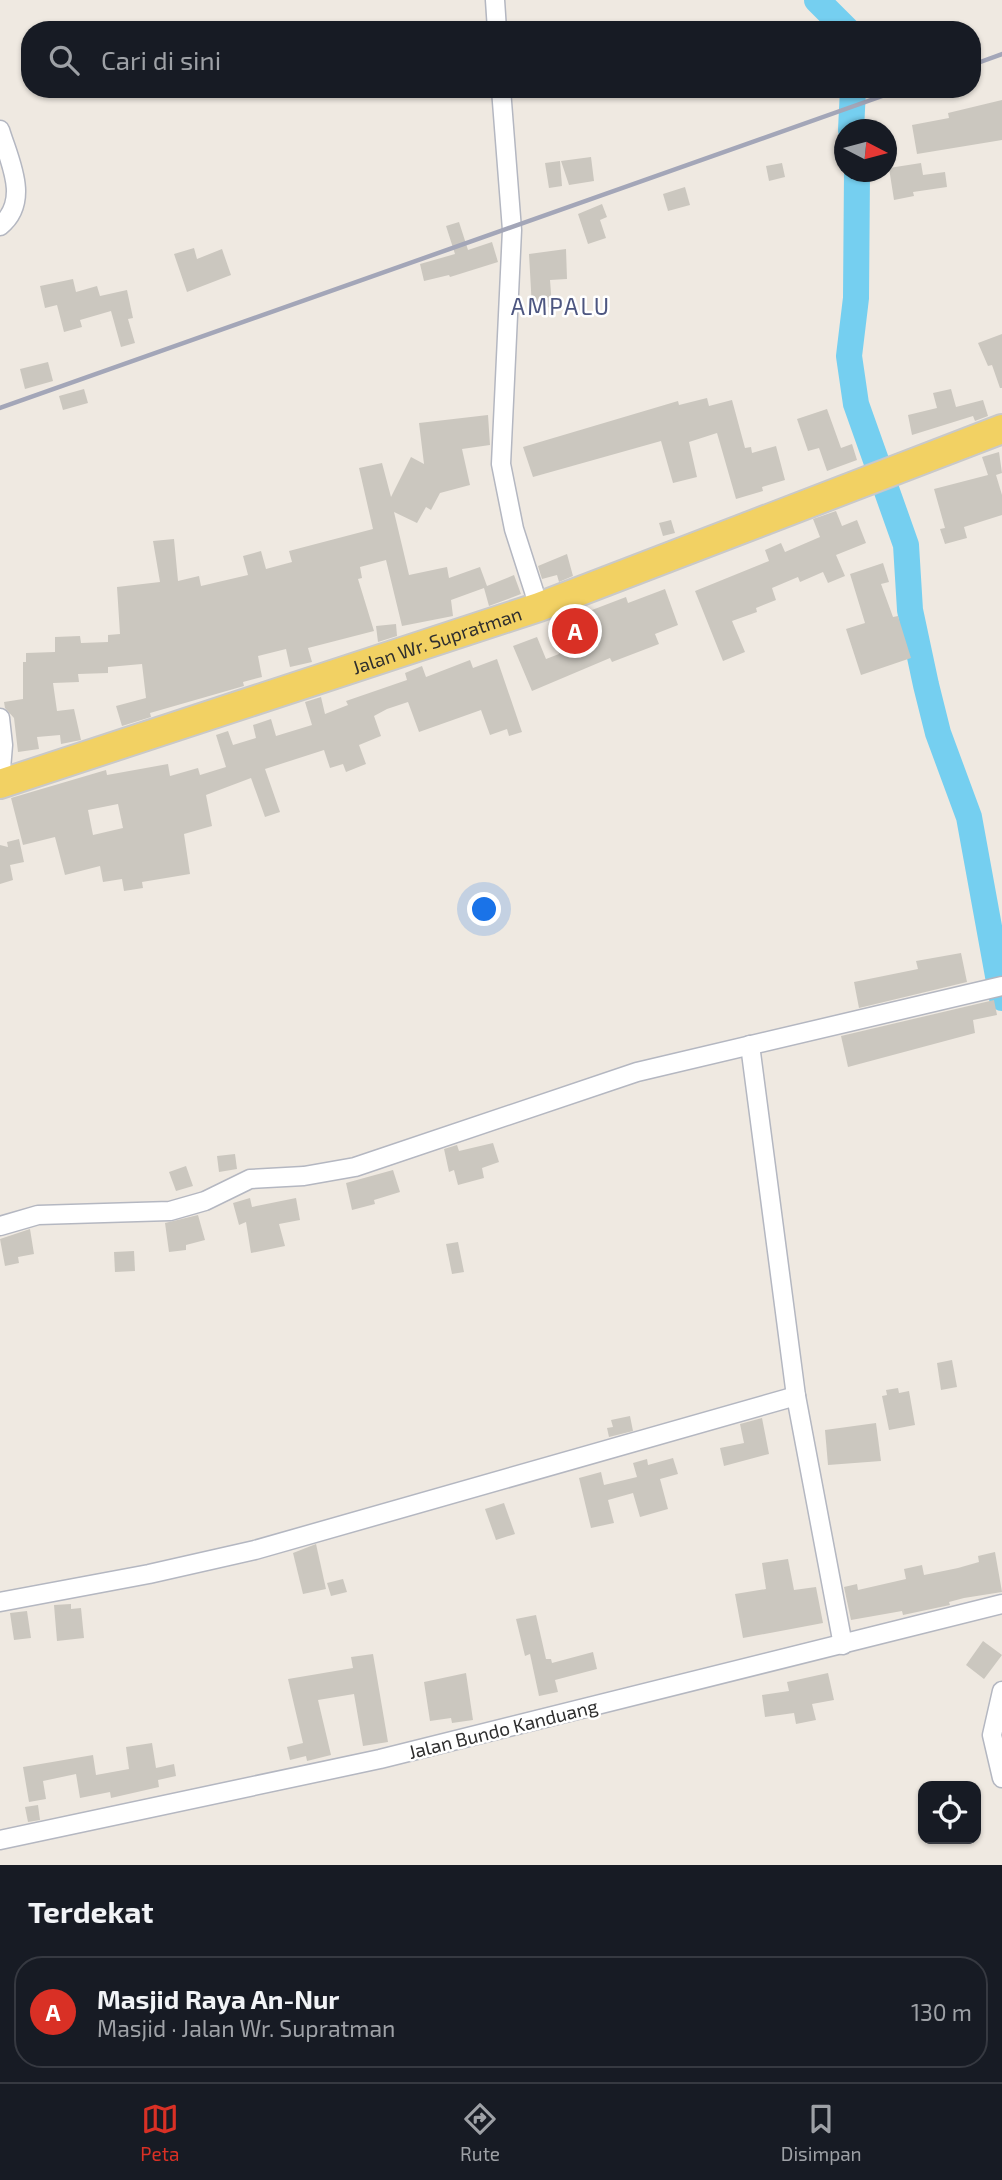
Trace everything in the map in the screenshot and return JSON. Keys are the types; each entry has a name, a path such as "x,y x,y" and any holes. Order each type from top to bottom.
{"main road":[{"name":"Jalan Wr. Supratman","path":"0,783 539,607 1002,429"}],"street":[{"path":"495,0 496,21"},
{"path":"502,98 512,230 501,464 514,529 539,607"},
{"path":"0,130 17,192 10,215 0,226"},
{"path":"0,718 3,745 0,783"},
{"path":"0,1226 38,1215 170,1211 205,1201 250,1179 304,1176 355,1167 637,1072 997,987"},
{"path":"750,1045 796,1396 844,1645"},
{"path":"0,1602 149,1574 255,1550 796,1396"},
{"name":"Jalan Bundo Kanduang","path":"0,1840 380,1759 1002,1604"},
{"path":"1002,1691 992,1735 1002,1778"}],"building":[{"path":"1002,100 1002,140 917,154 912,125 949,118 948,113"},
{"path":"591,157 594,181 569,185 561,161"},
{"path":"560,161 562,186 549,188 545,163"},
{"path":"782,163 785,177 769,181 766,166"},
{"path":"921,163 923,175 945,172 947,187 913,192 914,196 894,200 891,182 897,182 897,167"},
{"path":"685,187 690,205 668,211 663,194"},
{"path":"602,204 607,217 600,220 606,238 588,244 578,214"},
{"path":"459,222 468,250 492,242 498,262 450,277 449,275 424,281 420,264 455,254 446,226"},
{"path":"194,248 197,259 222,249 231,275 187,292 174,254"},
{"path":"566,249 567,279 550,280 552,307 532,308 529,254"},
{"path":"73,279 76,292 97,286 100,296 127,290 133,318 128,319 135,343 121,347 111,311 80,320 82,327 64,332 57,305 45,308 40,286"},
{"path":"1002,334 1000,388 992,365 988,366 978,343"},
{"path":"48,362 53,381 25,389 20,369"},
{"path":"84,389 88,403 63,410 59,396"},
{"path":"951,389 956,407 983,400 988,416 975,421 973,416 912,435 908,415 937,408 933,393"},
{"path":"707,398 709,406 732,400 745,448 751,447 752,453 776,446 785,480 762,487 763,491 736,499 717,433 689,442 697,477 673,483 661,441 533,477 523,447 678,401 679,405"},
{"path":"827,409 841,448 852,444 857,460 827,471 819,448 808,451 797,419"},
{"path":"488,415 490,445 462,449 470,485 440,493 431,510 426,507 417,523 394,512 409,575 447,567 449,578 480,567 487,586 514,575 521,594 489,606 484,588 451,600 453,616 402,626 386,560 360,567 362,578 358,579 374,631 308,648 312,662 290,667 286,649 258,656 262,677 243,682 244,686 150,713 151,717 122,726 116,706 146,698 142,664 108,667 108,673 78,674 79,682 53,683 57,711 74,709 81,740 61,744 60,735 37,737 39,749 18,752 14,718 5,708 4,702 23,699 23,662 26,662 26,653 55,652 55,637 80,636 81,643 108,642 108,635 120,634 117,587 160,582 153,541 174,539 178,581 199,576 201,586 248,575 243,556 261,551 266,569 292,562 289,551 373,529 359,468 382,463 391,497 411,457 424,464 419,423"},
{"path":"999,452 1002,473 996,475 1002,495 1002,515 964,527 967,538 945,544 940,529 945,528 934,489 988,475 982,457"},
{"path":"836,511 842,526 857,520 866,543 836,555 845,576 828,583 823,572 800,582 798,577 772,588 776,600 756,608 757,612 732,621 745,652 723,661 695,591 769,561 765,550 781,543 785,552 820,537 813,519"},
{"path":"671,520 675,533 663,536 659,523"},
{"path":"567,554 573,576 559,582 557,575 542,579 538,566"},
{"path":"883,563 889,582 881,584 893,617 898,616 911,658 861,675 846,629 865,623 850,574"},
{"path":"665,589 678,625 655,634 659,644 612,662 610,658 532,691 513,646 537,637 546,659 559,654 555,638 596,621 592,610 626,597 628,603"},
{"path":"396,624 397,636 378,642 376,626"},
{"path":"497,659 522,732 509,736 507,729 490,735 481,710 419,732 408,702 387,709 374,716 381,736 359,745 366,764 346,772 343,764 330,768 324,750 265,769 280,812 265,817 251,778 206,795 212,826 184,834 190,874 142,882 143,888 124,891 122,879 103,882 100,866 65,875 55,837 23,845 11,798 106,770 107,775 168,764 170,776 198,768 200,775 226,767 216,735 228,731 233,745 256,738 253,725 271,719 276,736 312,725 305,702 321,697 325,714 348,705 346,701 407,680 405,673 422,666 426,677 470,660 473,668","holes":["118,804 123,828 93,835 88,810"]},
{"path":"19,839 24,862 10,865 13,880 0,884 0,845 8,847 7,842"},
{"path":"961,953 967,982 859,1008 854,982 918,969 916,961"},
{"path":"994,1000 997,1015 973,1020 975,1033 848,1067 841,1036"},
{"path":"493,1143 499,1162 482,1168 484,1178 458,1185 454,1170 449,1172 444,1149 457,1145 459,1151"},
{"path":"235,1154 237,1169 219,1172 217,1156"},
{"path":"186,1166 193,1186 176,1191 169,1172"},
{"path":"393,1170 400,1192 374,1200 375,1204 352,1210 346,1183"},
{"path":"250,1198 252,1207 296,1198 300,1220 279,1224 285,1246 251,1253 246,1222 239,1225 233,1203"},
{"path":"198,1215 205,1240 186,1245 186,1250 169,1252 165,1223"},
{"path":"30,1229 34,1254 18,1257 19,1263 5,1266 0,1239"},
{"path":"458,1242 464,1272 452,1274 446,1244"},
{"path":"134,1251 135,1271 115,1272 114,1252"},
{"path":"952,1360 957,1387 941,1390 937,1363"},
{"path":"898,1388 899,1393 909,1391 915,1425 889,1430 882,1396 887,1395 886,1390"},
{"path":"630,1416 633,1431 609,1437 607,1428 613,1427 611,1420"},
{"path":"762,1418 769,1454 724,1466 720,1448 744,1443 740,1424"},
{"path":"876,1423 881,1461 828,1465 825,1430"},
{"path":"673,1458 678,1474 660,1479 668,1509 640,1517 633,1493 608,1500 614,1523 591,1528 579,1478 601,1472 604,1485 637,1477 633,1463 647,1459 648,1465"},
{"path":"504,1503 515,1534 496,1540 485,1509"},
{"path":"316,1544 326,1589 303,1594 293,1553"},
{"path":"995,1552 1002,1592 964,1598 949,1602 950,1605 903,1615 902,1611 851,1620 844,1587 857,1584 858,1590 906,1579 904,1569 922,1565 924,1575 958,1568 979,1562 978,1556"},
{"path":"788,1559 794,1590 816,1587 823,1623 743,1638 735,1594 766,1589 762,1563"},
{"path":"343,1579 347,1592 331,1596 327,1583"},
{"path":"71,1604 71,1609 81,1608 84,1638 57,1641 54,1605"},
{"path":"27,1611 31,1638 14,1640 10,1613"},
{"path":"536,1615 546,1659 551,1659 552,1663 593,1652 597,1669 555,1680 558,1692 539,1696 530,1654 525,1656 516,1619"},
{"path":"983,1641 1002,1655 984,1679 966,1665"},
{"path":"373,1654 388,1742 363,1746 354,1694 318,1700 331,1755 307,1761 306,1756 290,1760 287,1747 303,1743 288,1679 353,1668 351,1657"},
{"path":"466,1673 473,1720 452,1723 451,1718 430,1721 424,1682"},
{"path":"828,1673 834,1700 812,1704 816,1720 796,1724 794,1713 765,1717 762,1695 789,1691 787,1682"},
{"path":"152,1743 156,1768 174,1764 176,1776 158,1780 159,1787 111,1798 110,1792 80,1798 76,1774 43,1781 46,1799 29,1802 23,1767 93,1755 96,1775 129,1769 126,1747"},
{"path":"38,1805 40,1820 28,1822 25,1807"}],"waterway":[{"path":"817,0 838,21"},
{"path":"852,119 853,98"},
{"path":"857,182 856,298 849,356 856,404 906,545 910,610 938,733 969,817 1002,998"}],"railway":[{"path":"981,62 1002,54"},
{"path":"0,408 877,98"}],"place":[{"name":"Masjid Raya An-Nur","path":"575,631"}],"district":[{"name":"AMPALU","path":"561,307"}]}
